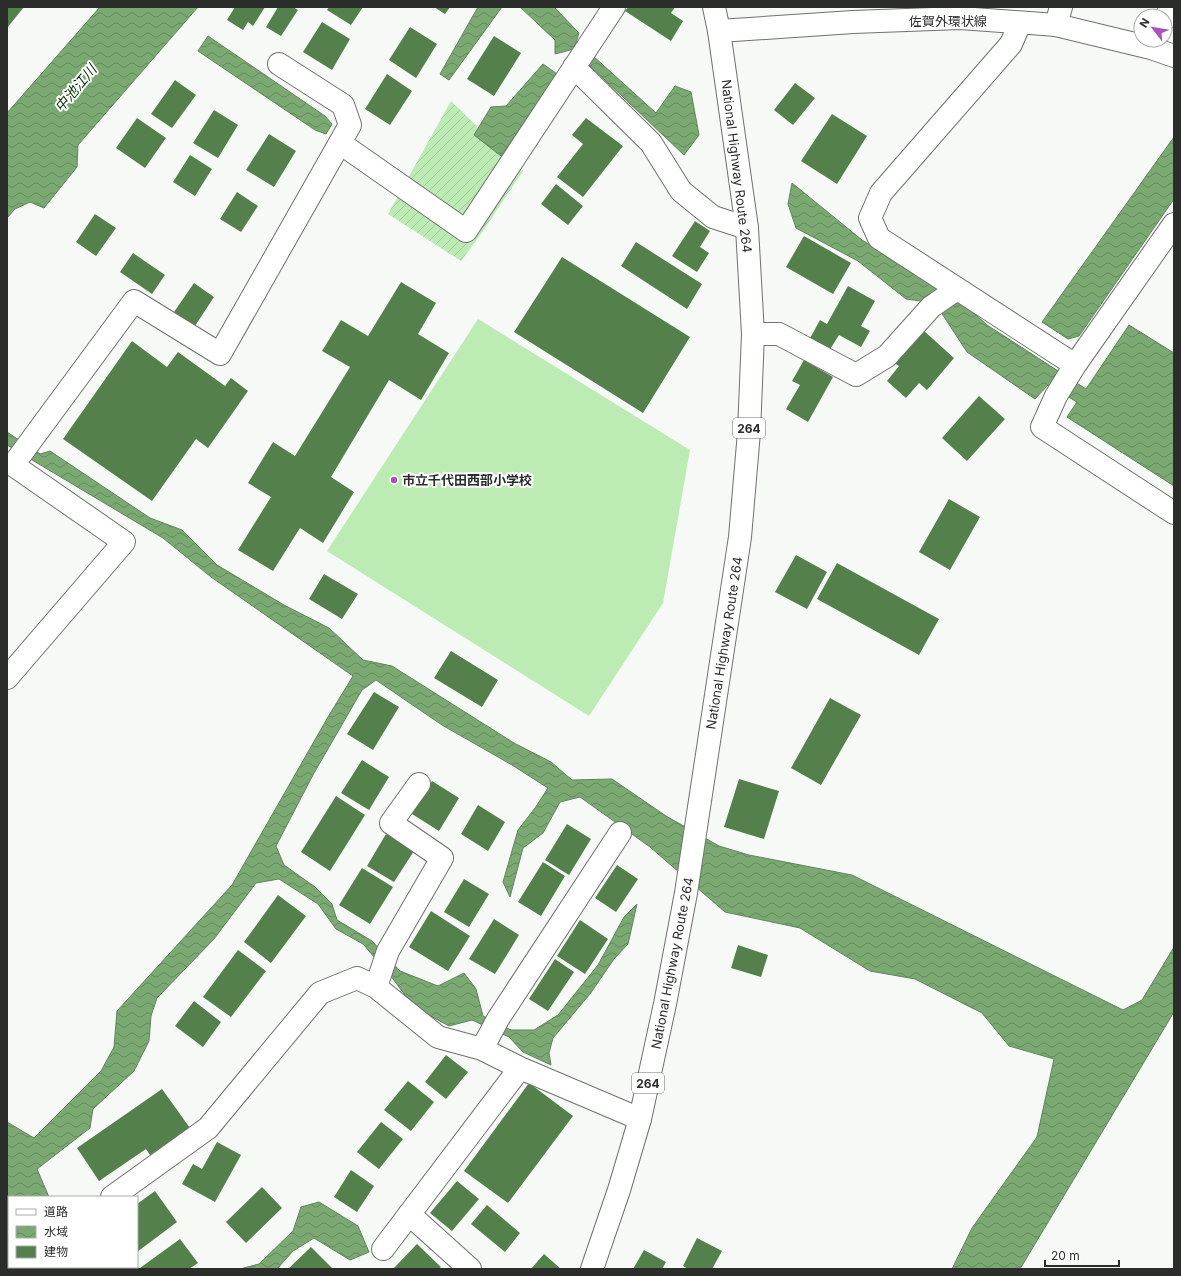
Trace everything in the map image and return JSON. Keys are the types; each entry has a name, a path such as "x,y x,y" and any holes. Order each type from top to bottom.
{"main road":[{"path":"340,143 466,231 614,7"},
{"name":"National Highway Route 264","path":"592,1269 619,1190 640,1119 665,1004 686,893 740,537 749,432 753,334 747,228 719,30 714,7"},
{"name":"佐賀外環状線","path":"719,30 853,22 960,18 1020,24 1059,16 1133,38"},
{"path":"1020,24 1011,44 881,193 870,218 879,238 1075,365"},
{"name":"佐賀外環状線","path":"1160,48 1174,56"},
{"path":"7,678 124,542 13,465 134,301 220,354 350,124 343,105 279,64"},
{"path":"574,67 652,143 681,191 714,217 747,228"},
{"path":"1174,224 1075,365 1056,396 1042,427 1174,513"},
{"path":"753,334 778,334 856,375 887,356 931,307 956,289"},
{"path":"376,987 388,951 442,858 391,823 419,784"},
{"path":"490,1034 620,833"},
{"path":"113,1196 208,1128 320,992 358,978 376,987 438,1037 490,1034"},
{"path":"490,1034 520,1068 640,1119"},
{"path":"383,1249 520,1068"},
{"path":"409,1214 470,1269"}],"shaded area":[{"path":"451,101 523,171 461,261 388,214"},
{"path":"478,319 690,450 663,603 589,716 327,551"}],"water":[{"name":"中池江川","path":"100,7 198,7 78,145 77,167 44,208 30,202 15,209 7,218 7,113"},
{"path":"478,7 502,7 449,80 440,74"},
{"path":"520,7 554,7 579,33 574,49 555,54 555,40"},
{"path":"208,36 325,116 332,124 326,134 315,130 198,51"},
{"path":"592,55 656,113 675,86 691,92 699,135 684,155 587,63"},
{"path":"543,64 557,74 501,156 474,135 491,107 506,106"},
{"path":"1174,137 1174,199 1079,336 1068,339 1042,322"},
{"path":"792,183 862,240 962,302 987,325 1086,389 1129,325 1174,353 1174,486 1067,417 1077,402 1048,385 1035,399 967,352 935,303 906,299 858,261 796,228 788,204"},
{"path":"7,432 40,454 50,451 150,518 182,530 217,565 284,605 329,628 363,660 392,666 514,743 551,762 572,780 612,779 666,816 719,846 749,855 852,875 1123,1010 1142,1000 1174,947 1174,1012 1020,1269 952,1269 972,1228 1037,1137 1054,1059 1009,1046 982,1013 915,979 870,971 800,928 725,912 650,847 580,797 560,802 543,833 523,848 510,897 503,882 518,830 548,788 512,765 442,725 376,680 362,690 314,773 276,846 284,865 315,887 332,904 337,920 372,941 400,971 438,986 464,973 476,989 483,1016 511,1030 534,1030 558,1015 598,965 624,917 637,904 628,944 614,959 590,994 553,1038 549,1053 551,1065 523,1052 509,1037 472,1020 449,1026 414,1007 393,979 363,944 336,929 318,904 279,879 256,883 214,939 157,998 151,1016 149,1041 134,1071 93,1109 90,1128 37,1169 49,1196 8,1196 8,1200 7,1122 34,1138 101,1071 114,1047 117,1011 232,885 353,676 211,577 163,538 7,445"},
{"path":"319,1202 358,1226 369,1252 350,1260 314,1238 293,1251 277,1269 240,1269 259,1264 293,1231 301,1207"},
{"path":"99,1268 100,1269 49,1269"}],"building":[{"path":"7,7 24,7 7,28"},
{"path":"235,7 265,7 253,26 248,22 243,30 227,20"},
{"path":"278,7 293,7 298,10 281,36 266,27"},
{"path":"329,7 363,7 351,25 327,10"},
{"path":"434,7 450,7 445,14"},
{"path":"628,7 675,7 671,13 683,21 671,41 625,11"},
{"path":"322,22 350,39 332,70 303,52"},
{"path":"410,27 437,44 416,78 389,60"},
{"path":"494,36 521,53 494,96 467,79"},
{"path":"387,74 412,91 390,125 365,109"},
{"path":"175,80 196,95 172,128 151,114"},
{"path":"795,83 815,98 793,125 774,110"},
{"path":"214,110 238,125 218,158 193,143"},
{"path":"832,114 867,136 837,184 801,161"},
{"path":"137,118 166,138 145,168 116,148"},
{"path":"586,118 623,146 583,197 557,177 583,144 572,135"},
{"path":"269,134 296,151 274,187 246,170"},
{"path":"190,155 212,169 195,196 173,182"},
{"path":"556,184 583,206 568,225 541,204"},
{"path":"237,192 258,206 241,232 220,219"},
{"path":"95,214 116,228 96,256 76,242"},
{"path":"695,221 710,231 700,247 709,253 697,272 672,256"},
{"path":"804,236 851,263 833,294 786,267"},
{"path":"636,242 702,284 687,309 621,266"},
{"path":"133,253 165,275 152,294 120,272"},
{"path":"562,257 690,337 643,413 514,332"},
{"path":"401,282 436,303 418,334 449,353 421,400 389,380 331,477 354,492 323,543 300,528 273,571 238,550 271,497 248,483 273,442 295,456 350,367 322,351 341,320 368,336"},
{"path":"194,283 214,297 195,326 174,312"},
{"path":"848,286 875,301 861,326 870,331 861,347 839,335 829,351 809,340 820,320 827,324"},
{"path":"923,330 954,358 927,390 919,383 906,398 887,381 899,366 894,363"},
{"path":"132,341 167,367 178,352 225,386 231,378 248,391 208,448 196,439 152,501 63,439"},
{"path":"804,360 833,377 808,422 786,409 800,385 792,381"},
{"path":"979,396 1005,419 967,461 942,438"},
{"path":"949,499 980,517 950,570 919,552"},
{"path":"796,555 827,572 807,609 775,592"},
{"path":"837,563 939,619 919,655 817,599"},
{"path":"324,574 358,594 342,619 309,599"},
{"path":"451,651 498,680 482,707 434,678"},
{"path":"374,692 399,707 373,750 347,734"},
{"path":"830,698 861,715 821,785 791,768"},
{"path":"362,760 389,777 369,810 341,793"},
{"path":"739,779 779,791 764,839 724,827"},
{"path":"432,781 459,798 439,831 412,814"},
{"path":"336,796 365,815 330,871 301,852"},
{"path":"478,805 505,822 488,851 461,834"},
{"path":"567,824 591,839 569,875 545,860"},
{"path":"386,834 414,851 394,882 367,866"},
{"path":"543,862 565,876 541,916 518,902"},
{"path":"617,865 638,879 616,912 595,898"},
{"path":"362,868 393,887 370,924 339,905"},
{"path":"464,879 489,894 469,927 444,912"},
{"path":"278,895 306,916 271,963 244,942"},
{"path":"431,911 470,936 448,971 409,947"},
{"path":"494,919 519,935 495,974 469,959"},
{"path":"580,920 608,939 585,974 557,956"},
{"path":"738,945 768,955 761,977 731,968"},
{"path":"238,950 266,971 231,1017 203,997"},
{"path":"555,959 574,972 548,1011 529,999"},
{"path":"194,1001 221,1022 203,1047 175,1026"},
{"path":"446,1055 468,1072 446,1099 425,1082"},
{"path":"408,1081 434,1102 411,1131 384,1110"},
{"path":"529,1083 573,1116 508,1203 464,1171"},
{"path":"162,1089 190,1128 150,1155 146,1149 99,1181 77,1148"},
{"path":"381,1122 403,1139 379,1169 357,1152"},
{"path":"217,1142 241,1155 215,1202 182,1184 193,1164 202,1169"},
{"path":"351,1170 374,1186 357,1212 334,1197"},
{"path":"457,1181 479,1199 452,1231 430,1213"},
{"path":"262,1187 282,1208 246,1243 226,1222"},
{"path":"155,1191 177,1222 138,1251 138,1203"},
{"path":"487,1205 520,1233 505,1252 471,1224"},
{"path":"697,1238 722,1251 712,1269 688,1269 683,1266"},
{"path":"180,1239 198,1263 189,1269 140,1269 140,1268"},
{"path":"417,1244 441,1267 438,1269 393,1269"},
{"path":"311,1247 333,1269 288,1269"},
{"path":"644,1250 666,1262 662,1269 633,1269"},
{"path":"544,1254 561,1269 531,1269"}],"place":[{"name":"市立千代田西部小学校","path":"394,480"}]}
